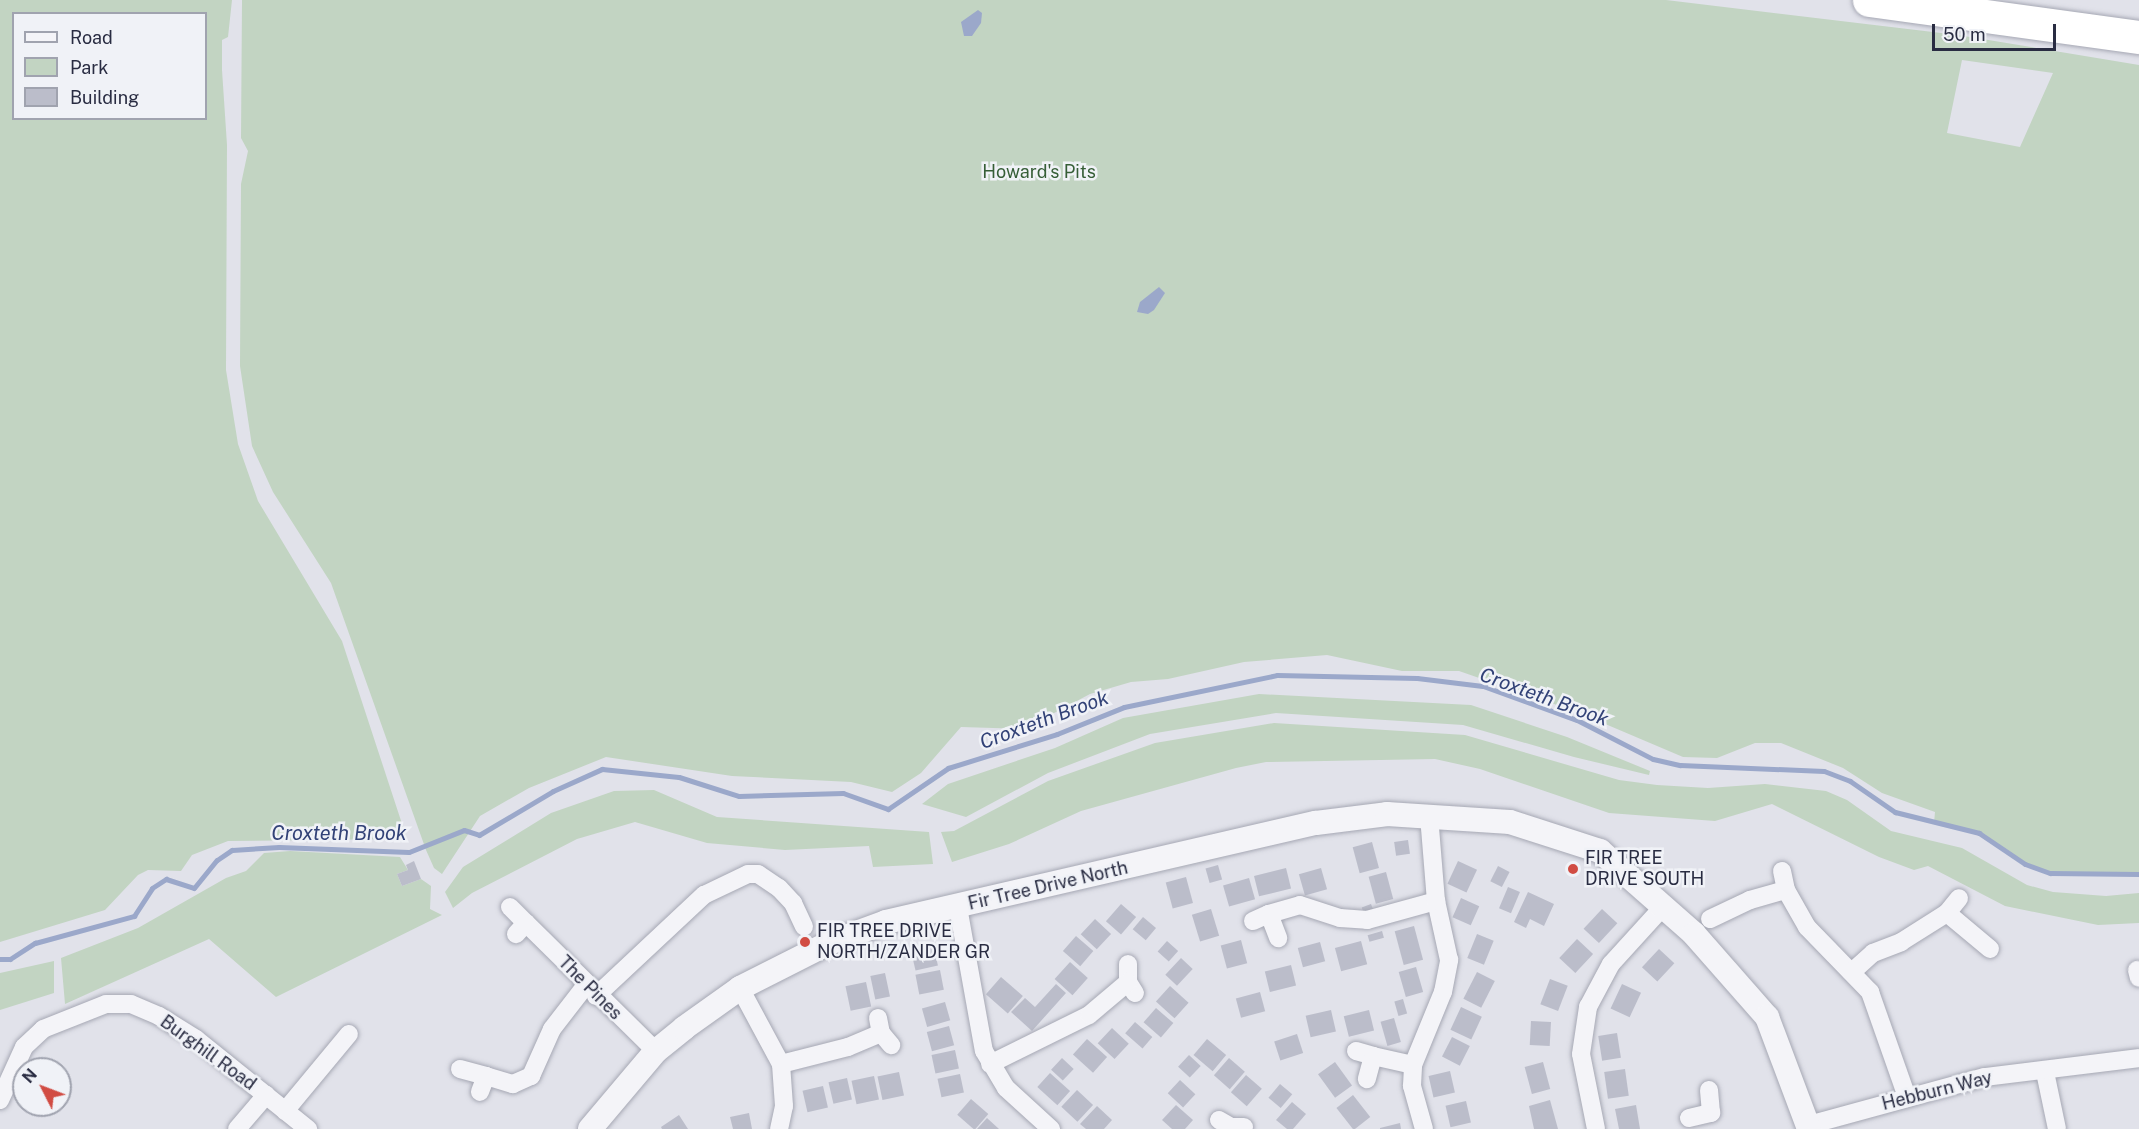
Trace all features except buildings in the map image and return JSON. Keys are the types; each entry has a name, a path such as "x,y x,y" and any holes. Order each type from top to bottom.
{"highway":[{"path":"1869,0 2139,37"}],"street":[{"name":"Fir Tree Drive North","path":"590,1129 656,1051 740,988 856,932 1316,824 1387,814 1429,816"},
{"path":"1424,1129 1412,1086 1413,1065 1448,970 1448,950 1436,901 1429,816 1510,822 1600,851 1661,909 1694,934 1767,1017 1809,1127"},
{"path":"1782,871 1786,890 1807,927 1853,971 1881,1017 1907,1097"},
{"path":"460,1069 483,1084 513,1084 531,1076 552,1029 591,990 704,895 748,874 758,874 779,888 793,903 804,927"},
{"path":"1710,919 1750,900 1786,890"},
{"path":"1853,971 1873,953 1901,942 1947,913 1959,898"},
{"path":"1278,938 1261,918 1300,905 1340,918 1367,920 1436,901"},
{"name":"The Pines","path":"510,907 521,929 656,1051"},
{"path":"958,907 979,1036 990,1064 1006,1088 1051,1129"},
{"path":"1596,1129 1581,1054 1588,1007 1611,964 1661,909"},
{"path":"1947,913 1990,949"},
{"path":"990,1064 1089,1015 1130,980"},
{"path":"740,988 781,1064 784,1106 779,1129"},
{"name":"Burghill Road","path":"0,1100 24,1047 43,1029 86,1011 119,1003 143,1008 177,1027 308,1129"},
{"path":"781,1064 848,1047 883,1032"},
{"path":"285,1110 347,1033"},
{"path":"1367,1079 1365,1054 1413,1065"},
{"name":"Hebburn Way","path":"1809,1127 1907,1097 1985,1077 2045,1072 2139,1058"},
{"path":"2045,1072 2057,1129"},
{"path":"1689,1118 1712,1121 1709,1090"},
{"path":"237,1129 266,1095"}],"green space":[{"path":"0,0 232,0 228,37 222,40 227,145 226,370 238,444 258,501 342,641 407,839 228,841 192,855 181,871 148,870 138,875 105,910 0,942"},
{"name":"Howard's Pits","path":"242,0 1666,0 1958,35 2139,65 2139,874 2050,873 2025,864 1979,833 1934,823 1935,812 1882,793 1843,768 1781,743 1755,743 1717,758 1683,757 1577,712 1459,671 1402,671 1327,655 1244,662 1168,679 1131,682 1090,694 1024,729 961,727 921,773 892,792 851,782 732,776 606,757 529,788 480,816 442,874 434,868 426,850 331,583 273,492 252,446 240,366 241,184 248,151 241,138","holes":["1962,60 2053,73 2020,147 1947,133"]},
{"path":"1259,694 1471,705 1567,737 1650,771 1649,775 1574,757 1463,725 1276,713 1150,734 1048,773 966,817 922,804 948,784 1055,748 1123,718"},
{"path":"1274,723 1465,735 1619,780 1657,785 1708,788 1765,784 1826,791 1847,800 1891,831 1962,848 2027,885 2053,892 2106,896 2139,893 2139,923 2098,925 2005,906 1928,866 1914,870 1879,857 1772,804 1715,821 1609,813 1480,769 1435,759 1266,762 1236,768 1081,811 1009,844 952,862 941,832 954,831 1048,781 1155,743"},
{"path":"654,790 717,817 929,832 933,864 873,867 869,846 785,850 707,843 635,822 577,839 472,893 453,908 445,892 463,867 551,813 614,791"},
{"path":"290,851 400,857 408,870 397,874 402,886 421,879 431,886 430,909 442,915 276,997 209,939 65,1004 61,958 138,928 226,878 246,871 264,853"},
{"path":"54,961 54,993 0,1010 0,973"}],"water":[{"path":"978,10 982,13 981,23 972,36 964,36 961,22"},
{"path":"1159,287 1165,293 1154,310 1148,314 1137,312 1140,302"}],"waterway":[{"name":"Croxteth Brook","path":"0,959 10,959 35,943 134,916 152,888 166,879 194,888 217,860 232,850 279,847 409,852 464,830 479,835 553,791 602,769 679,777 739,796 843,793 888,809 948,768 1057,734 1124,707 1277,675 1417,678 1483,686 1577,720 1653,759 1680,765 1824,771 1850,781 1895,812 1979,833 2025,864 2050,873 2139,874"}],"place":[{"name":"FIR TREE DRIVE SOUTH","path":"1573,869"},
{"name":"FIR TREE DRIVE NORTH/ZANDER GR","path":"805,942"}]}
